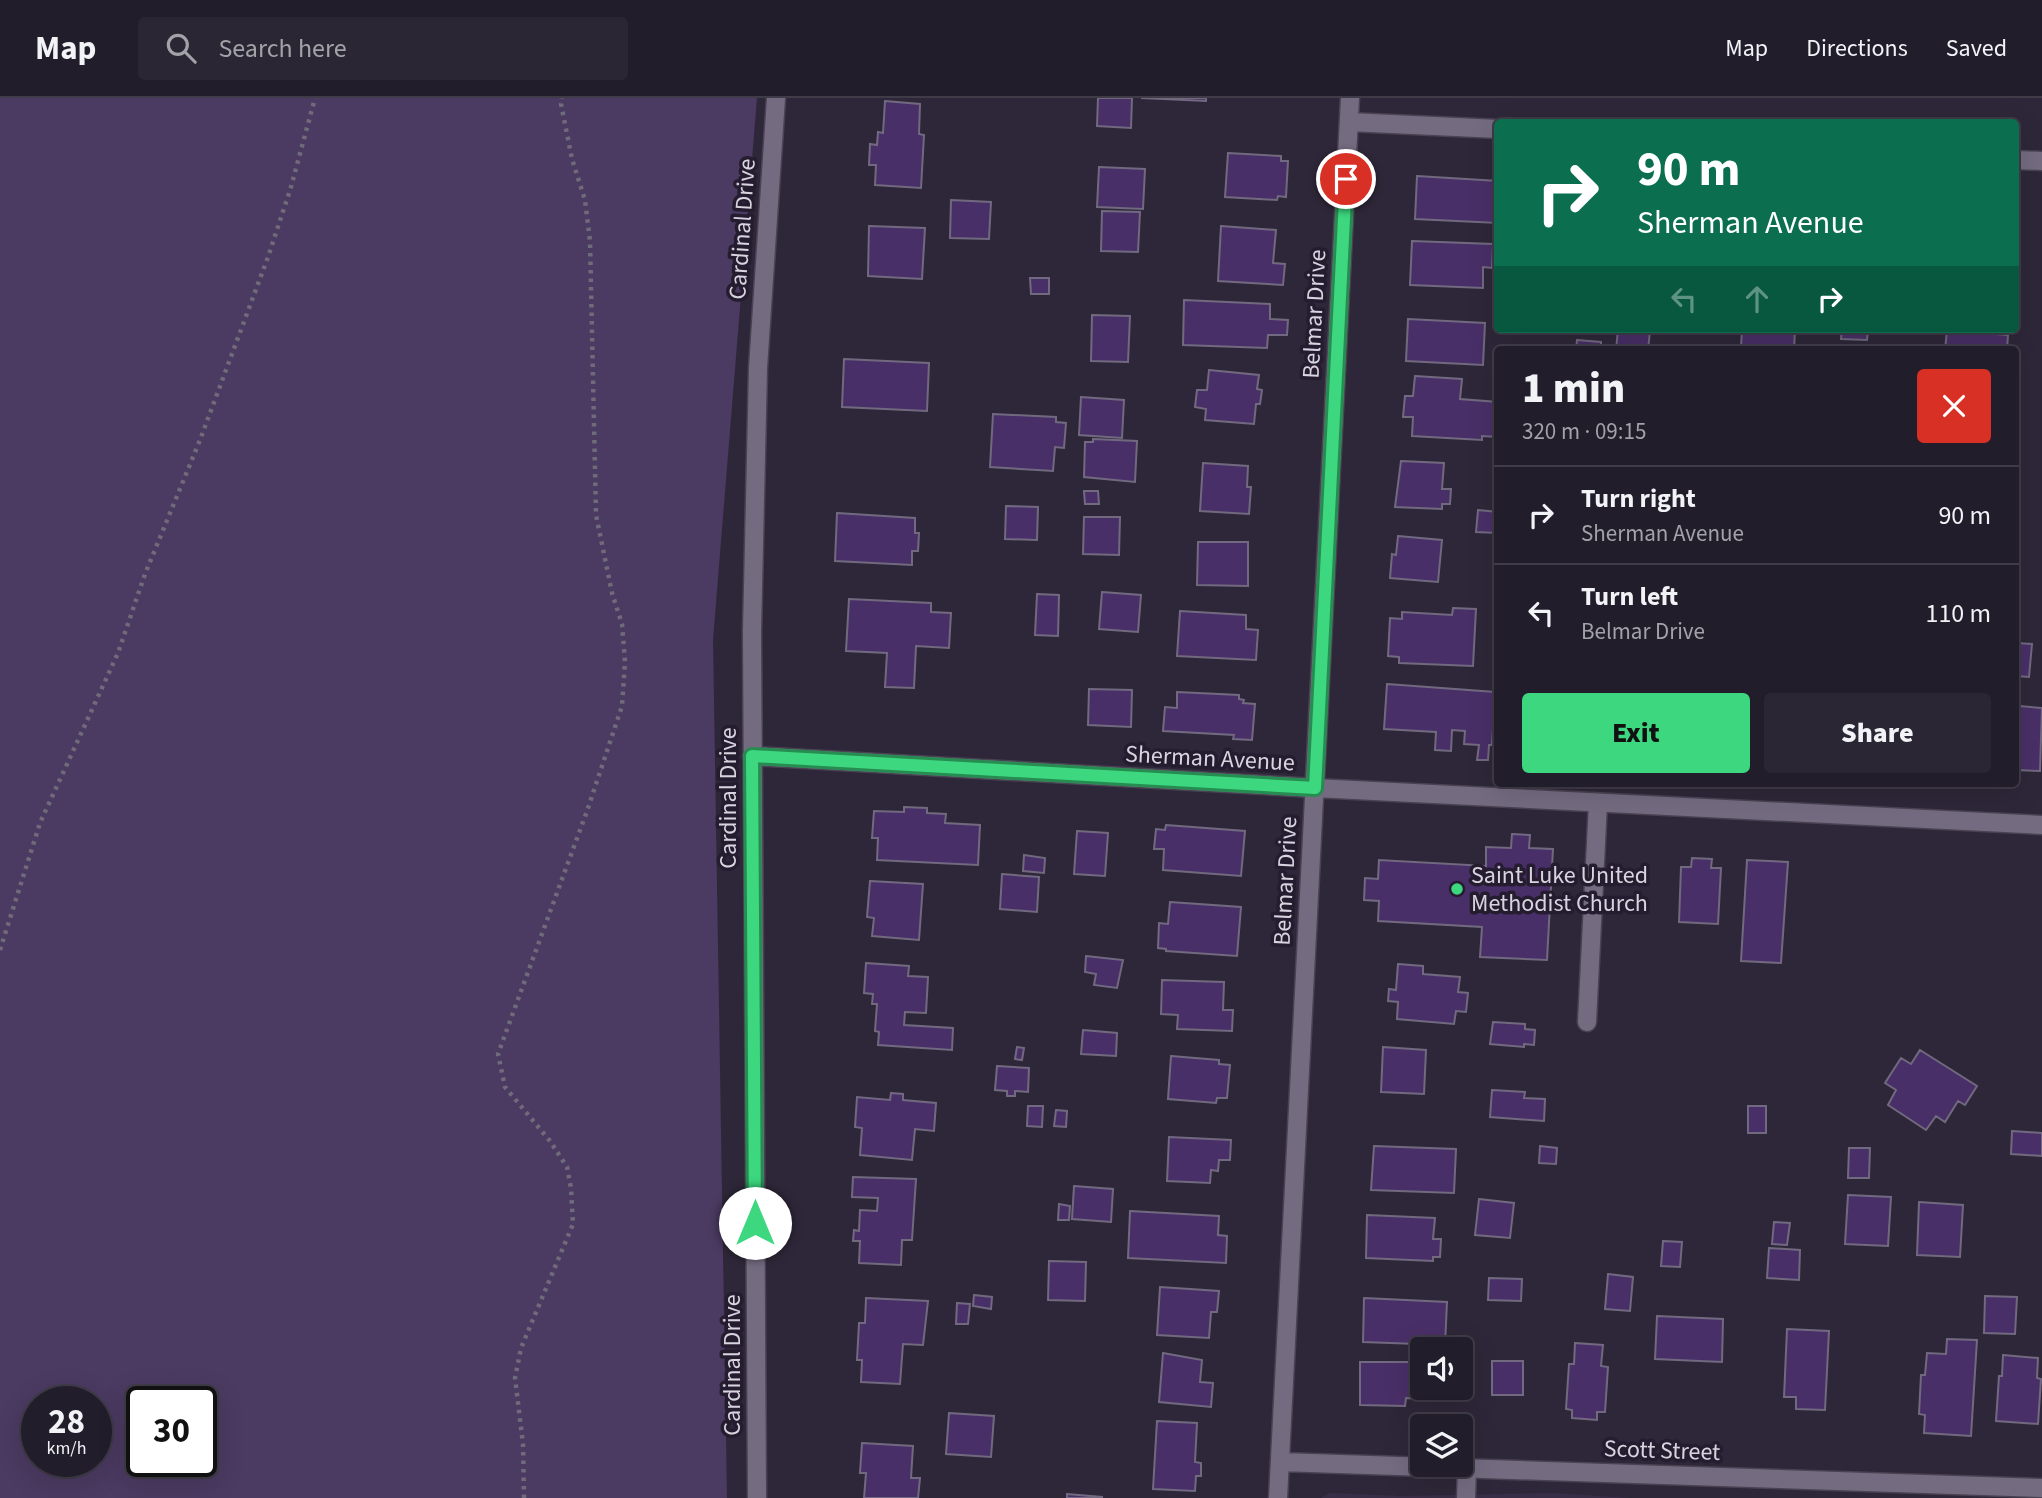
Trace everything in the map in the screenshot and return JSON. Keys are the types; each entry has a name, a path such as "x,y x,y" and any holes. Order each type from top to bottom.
{"street":[{"name":"Cardinal Drive","path":"757,1498 752,632 758,368 776,98"},
{"name":"Belmar Drive","path":"1278,1498 1350,98"},
{"path":"1349,122 1494,129"},
{"path":"2019,160 2042,161"},
{"name":"Sherman Avenue","path":"752,756 2042,825"},
{"path":"1587,1022 1598,803"},
{"name":"Scott Street","path":"1280,1462 1410,1466"},
{"name":"Scott Street","path":"1473,1468 1927,1491 2042,1488"},
{"path":"1465,1498 1467,1477"}],"path":[{"path":"0,950 40,823 118,653 145,574 200,440 268,257 315,98"},
{"path":"524,1498 523,1444 515,1378 522,1348 573,1224 571,1188 567,1167 550,1140 505,1087 498,1054 583,823 618,719 622,706 625,662 622,624 612,593 596,515 590,241 584,200 572,159 561,104 562,98"}],"shaded area":[{"path":"0,98 757,98 713,640 727,1498 0,1498"},
{"path":"1330,1493 1401,1496 1554,1493 1630,1498 1320,1498"}],"building":[{"path":"1098,98 1132,98 1131,128 1097,126"},
{"path":"1141,98 1206,98 1206,101"},
{"path":"885,101 920,104 919,134 924,135 921,188 875,185 876,165 869,165 870,144 877,145 878,132 883,133"},
{"path":"1228,153 1281,156 1281,161 1288,161 1286,197 1278,196 1277,200 1225,197"},
{"path":"1099,167 1145,169 1143,209 1097,207"},
{"path":"1417,176 1494,181 1494,223 1415,219"},
{"path":"951,200 991,202 989,239 950,238"},
{"path":"1102,211 1140,212 1138,252 1101,251"},
{"path":"869,226 925,228 922,279 868,276"},
{"path":"1221,226 1276,230 1273,263 1285,264 1283,285 1218,281"},
{"path":"1412,241 1493,244 1492,268 1483,267 1483,288 1410,285"},
{"path":"1030,278 1049,278 1049,294 1031,294"},
{"path":"1184,300 1270,304 1270,319 1288,320 1287,335 1268,335 1267,348 1183,345"},
{"path":"1092,315 1130,316 1128,362 1091,361"},
{"path":"1408,319 1485,323 1483,365 1406,361"},
{"path":"1618,333 1650,333 1648,346 1616,346"},
{"path":"1742,333 1795,333 1794,346 1741,346"},
{"path":"1842,333 1868,333 1867,340 1841,339"},
{"path":"1947,333 2008,335 2007,346 1945,346"},
{"path":"1577,340 1601,342 1601,346 1576,346"},
{"path":"844,359 929,363 927,411 842,407"},
{"path":"1209,370 1259,375 1257,389 1262,390 1260,404 1256,404 1254,424 1205,420 1206,409 1195,407 1197,390 1207,390"},
{"path":"1415,376 1462,379 1460,399 1494,402 1494,437 1482,436 1482,440 1412,436 1413,417 1403,417 1405,396 1413,396"},
{"path":"1081,397 1124,400 1122,438 1079,435"},
{"path":"993,414 1056,417 1056,422 1066,423 1064,448 1055,447 1053,471 990,467"},
{"path":"1093,439 1137,441 1135,482 1084,477 1085,442 1093,442"},
{"path":"1401,461 1444,463 1442,489 1451,489 1450,504 1442,504 1442,509 1395,507"},
{"path":"1203,463 1248,466 1247,487 1251,487 1249,514 1200,511"},
{"path":"1084,491 1098,491 1099,504 1085,504"},
{"path":"1006,506 1038,507 1037,540 1005,539"},
{"path":"1478,510 1494,512 1494,533 1476,532"},
{"path":"837,513 915,518 915,533 919,533 918,551 912,551 912,565 835,561"},
{"path":"1084,517 1120,517 1119,555 1083,554"},
{"path":"1398,536 1442,540 1438,582 1390,578 1392,554 1396,555"},
{"path":"1198,542 1248,542 1248,586 1197,585"},
{"path":"1102,592 1141,595 1138,632 1099,629"},
{"path":"1037,594 1059,595 1058,636 1035,635"},
{"path":"849,599 931,603 931,612 951,613 949,648 916,646 914,688 885,687 887,653 846,651"},
{"path":"1453,608 1476,609 1473,666 1399,663 1399,657 1388,656 1390,618 1402,619 1402,612 1452,615"},
{"path":"1180,611 1246,615 1246,629 1258,630 1256,660 1177,656"},
{"path":"2019,643 2032,644 2029,677 2019,676"},
{"path":"1387,684 1494,692 1492,745 1489,745 1488,760 1477,760 1479,745 1464,744 1465,731 1452,730 1451,751 1435,750 1436,732 1384,729"},
{"path":"1089,689 1132,690 1131,727 1088,725"},
{"path":"1177,692 1239,695 1239,699 1244,700 1243,703 1255,704 1252,740 1233,739 1234,735 1163,731 1165,707 1177,708"},
{"path":"2019,706 2042,708 2040,771 2019,770"},
{"path":"904,807 927,808 927,813 946,814 945,823 980,825 978,865 877,860 878,838 872,838 874,811 904,812"},
{"path":"1166,825 1245,831 1241,876 1163,870 1164,849 1154,849 1156,829 1165,830"},
{"path":"1077,831 1108,833 1105,876 1074,874"},
{"name":"Saint Luke United Methodist Church","path":"1512,834 1530,835 1529,848 1553,849 1547,960 1480,957 1482,927 1378,921 1379,901 1364,900 1365,878 1378,879 1379,860 1486,866 1486,847 1511,848"},
{"path":"1024,855 1045,858 1044,873 1023,871"},
{"path":"1692,858 1712,859 1711,868 1721,868 1718,924 1679,922 1681,867 1691,867"},
{"path":"1747,860 1788,862 1781,963 1741,961"},
{"path":"1002,874 1039,877 1037,912 1000,909"},
{"path":"870,881 923,884 919,940 872,936 874,918 867,917"},
{"path":"1170,902 1241,907 1237,956 1166,951 1158,948 1159,923 1168,924"},
{"path":"1086,956 1123,960 1117,988 1094,985 1096,974 1085,972"},
{"path":"866,963 909,966 908,976 928,977 926,1013 905,1012 904,1025 953,1028 952,1050 878,1045 879,1032 875,1031 877,1004 872,1004 873,994 864,993"},
{"path":"1398,964 1423,966 1423,974 1460,977 1458,992 1468,993 1466,1012 1456,1011 1454,1024 1397,1019 1398,1002 1388,1001 1389,989 1396,990"},
{"path":"1162,980 1224,982 1223,1010 1233,1010 1232,1031 1177,1029 1178,1015 1161,1014"},
{"path":"1493,1022 1525,1024 1525,1029 1535,1030 1534,1045 1524,1044 1524,1047 1490,1044"},
{"path":"1083,1030 1117,1033 1116,1056 1081,1054"},
{"path":"1017,1047 1024,1048 1022,1060 1015,1059"},
{"path":"1383,1047 1426,1050 1424,1094 1381,1092"},
{"path":"1920,1050 1977,1086 1965,1105 1958,1101 1945,1122 1936,1116 1926,1130 1888,1105 1896,1090 1885,1083 1901,1058 1911,1064"},
{"path":"1171,1056 1219,1060 1219,1064 1230,1065 1227,1098 1217,1098 1216,1103 1168,1099"},
{"path":"997,1066 1029,1068 1028,1092 1015,1091 1015,1096 1007,1096 1007,1091 995,1090"},
{"path":"1492,1090 1525,1092 1524,1098 1545,1099 1544,1121 1490,1117"},
{"path":"891,1093 903,1094 903,1100 936,1103 934,1131 915,1129 912,1160 860,1155 862,1128 855,1127 857,1097 890,1100"},
{"path":"1028,1106 1043,1106 1042,1127 1027,1126"},
{"path":"1748,1106 1766,1106 1766,1133 1748,1133"},
{"path":"1056,1110 1067,1111 1066,1127 1054,1126"},
{"path":"2012,1131 2042,1133 2042,1156 2011,1154"},
{"path":"1169,1137 1231,1140 1230,1160 1219,1160 1218,1171 1211,1170 1210,1183 1167,1181"},
{"path":"1374,1146 1456,1149 1454,1193 1371,1190"},
{"path":"1540,1146 1557,1148 1556,1164 1539,1163"},
{"path":"1849,1148 1870,1148 1869,1178 1848,1178"},
{"path":"853,1177 916,1179 912,1240 902,1240 901,1265 859,1263 860,1241 853,1241 854,1230 859,1231 860,1210 877,1211 878,1198 852,1197"},
{"path":"1074,1186 1113,1189 1111,1222 1072,1219"},
{"path":"1848,1195 1891,1197 1888,1246 1845,1244"},
{"path":"1479,1199 1514,1203 1510,1238 1475,1235"},
{"path":"1919,1202 1963,1205 1960,1257 1917,1255"},
{"path":"1059,1204 1070,1206 1069,1220 1058,1220"},
{"path":"1130,1211 1219,1216 1218,1235 1227,1236 1226,1263 1128,1258"},
{"path":"1367,1215 1435,1218 1433,1239 1441,1239 1440,1257 1433,1257 1433,1261 1366,1258"},
{"path":"1774,1222 1790,1223 1787,1245 1772,1244"},
{"path":"1663,1241 1682,1242 1680,1267 1661,1266"},
{"path":"1769,1248 1800,1250 1799,1280 1767,1278"},
{"path":"1049,1261 1086,1262 1085,1301 1048,1300"},
{"path":"1608,1274 1633,1277 1630,1311 1605,1309"},
{"path":"1489,1278 1522,1279 1521,1301 1488,1300"},
{"path":"1160,1287 1219,1291 1217,1312 1211,1312 1209,1338 1157,1335"},
{"path":"974,1295 992,1297 991,1309 973,1306"},
{"path":"1985,1296 2017,1297 2015,1334 1984,1333"},
{"path":"866,1298 928,1301 923,1345 903,1344 900,1384 861,1382 862,1360 857,1360 859,1323 865,1323"},
{"path":"1364,1298 1447,1302 1445,1337 1410,1337 1410,1344 1363,1342"},
{"path":"957,1303 970,1304 968,1324 956,1324"},
{"path":"1657,1316 1723,1319 1722,1362 1655,1359"},
{"path":"1787,1329 1829,1331 1825,1410 1796,1409 1796,1397 1784,1397"},
{"path":"1947,1339 1977,1340 1971,1436 1924,1433 1925,1415 1919,1414 1921,1375 1925,1375 1927,1353 1946,1354"},
{"path":"1575,1343 1603,1345 1601,1366 1608,1367 1605,1412 1597,1412 1597,1420 1572,1418 1572,1410 1566,1409 1569,1364 1574,1364"},
{"path":"1163,1353 1202,1360 1200,1382 1213,1383 1211,1407 1159,1402"},
{"path":"2003,1355 2038,1358 2037,1378 2041,1379 2038,1424 1996,1421"},
{"path":"1492,1361 1523,1361 1523,1395 1492,1395"},
{"path":"1360,1362 1410,1362 1410,1398 1406,1398 1405,1406 1360,1405"},
{"path":"949,1413 994,1416 991,1457 946,1454"},
{"path":"1157,1421 1197,1423 1195,1462 1201,1463 1201,1476 1196,1476 1195,1491 1153,1489"},
{"path":"862,1443 913,1446 911,1478 920,1478 918,1498 864,1498 866,1473 860,1473"},
{"path":"1067,1494 1102,1497 1102,1498 1067,1498"}],"place":[{"name":"Saint Luke United Methodist Church","path":"1457,889"}],"route":[{"path":"755,1223 752,756 1315,788 1346,179"}]}
